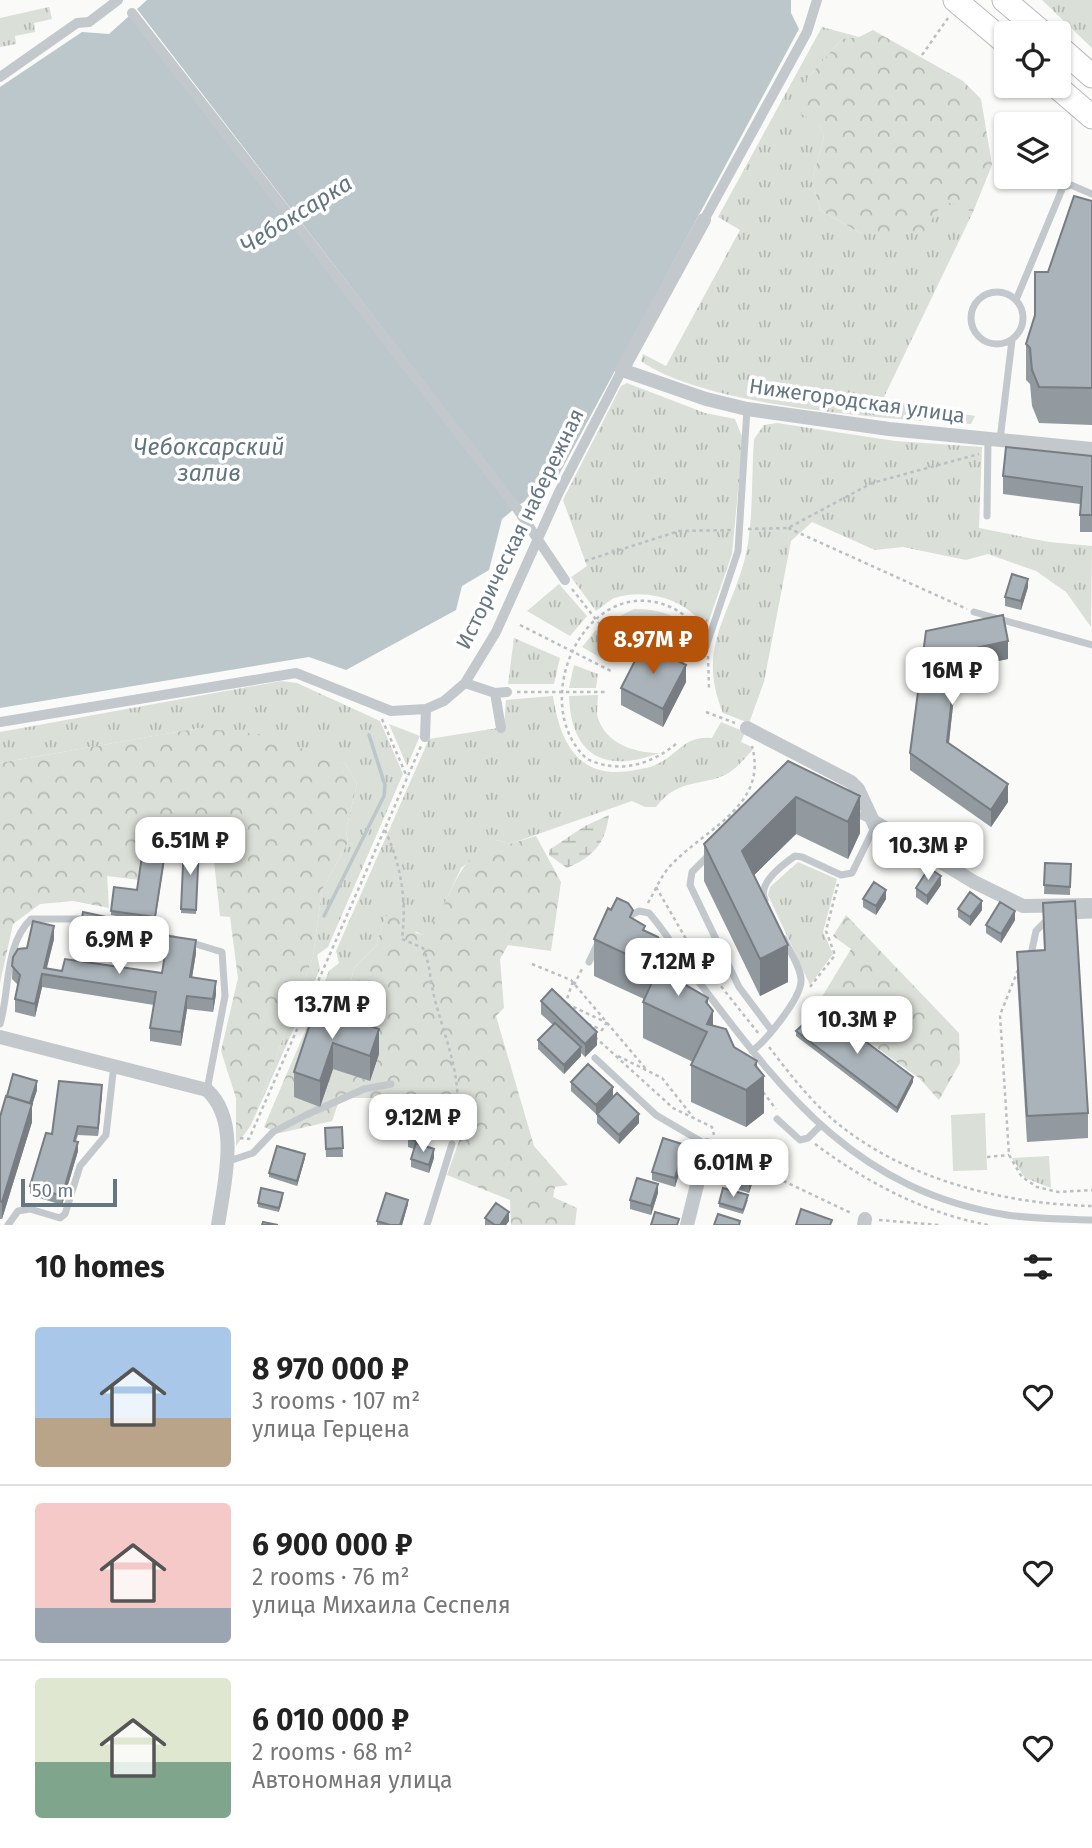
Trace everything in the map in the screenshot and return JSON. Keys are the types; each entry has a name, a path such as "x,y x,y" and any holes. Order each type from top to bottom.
{"main road":[{"path":"1010,5 1029,21"},
{"path":"951,9 994,34"},
{"path":"1071,58 1085,70"},
{"path":"1070,98 1092,117"}],"street":[{"path":"0,77 77,23 89,22 118,0"},
{"name":"Историческая набережная","path":"0,722 296,673 377,708 406,712 426,709 444,701 465,683 496,632 559,492 622,370 807,32 817,0"},
{"path":"132,13 516,508 565,580"},
{"name":"Нижегородская улица","path":"622,370 706,400 747,409 992,444 1092,449"},
{"path":"465,683 501,693 501,728"},
{"path":"425,737 426,709"},
{"path":"747,728 851,782 858,789 873,821 974,882 1023,906 1092,905"},
{"path":"0,1037 114,1064 207,1090 223,1110 227,1137 218,1225"},
{"path":"687,1225 707,1145"}],"lane":[{"path":"1016,300 1063,187 1071,185 1092,194"},
{"path":"1000,292 1016,300 1023,316 1018,334 1012,340 996,344 981,339 972,326 971,318 976,302 991,293 1000,292"},
{"path":"987,516 992,444 1012,340"},
{"path":"706,647 734,570 740,530 747,409"},
{"path":"974,612 1092,645"},
{"path":"768,906 763,888 795,856 841,875 852,873 873,830 868,819 843,807"},
{"path":"721,844 692,872 690,886 739,987 772,1031"},
{"path":"620,921 645,910 652,915 752,1051 820,1126 878,1168 939,1197 1007,1215 1092,1220"},
{"path":"1030,963 1036,931 1045,920 1052,916 1092,915"},
{"path":"0,1024 14,947 23,926 31,919 80,917 93,920"},
{"path":"105,923 222,952 225,996 207,1090"},
{"path":"752,1051 765,1042 800,989 800,972 778,928"},
{"path":"587,963 603,932"},
{"path":"595,1058 656,1115 707,1145"},
{"path":"8,1225 18,1211 30,1209 60,1218 65,1214 80,1166 106,1135 114,1064"},
{"path":"225,1162 253,1153 273,1132 306,1115 364,1089 391,1084"},
{"path":"777,1119 800,1140 808,1139 820,1126"},
{"path":"427,1225 452,1143"}],"path":[{"path":"922,55 951,9"},
{"path":"585,561 679,531 788,528 872,482 992,444"},
{"path":"788,528 974,612"},
{"path":"565,580 624,655"},
{"path":"676,744 660,757 644,764 625,767 596,764 579,752 566,730 562,691 571,651 596,621 623,604 649,601 679,611 690,619 706,647 710,664 709,689"},
{"path":"520,625 611,671"},
{"path":"501,693 605,692"},
{"path":"377,708 407,777"},
{"path":"645,910 656,887 674,862 748,796 756,765 747,728 706,712"},
{"path":"227,1137 249,1139 425,737"},
{"path":"384,829 393,848 406,902 402,939 423,948 427,956 433,994 452,1057 460,1095 452,1143"},
{"path":"800,989 814,984 835,955 826,931 841,875"},
{"path":"656,887 693,951 765,1042 826,1113 844,1128 884,1153 950,1182 1002,1197 1040,1204 1092,1206"},
{"path":"566,1010 565,1003 573,983 587,963"},
{"path":"1030,963 1014,975 1000,1015 1009,1155 1022,1177 1037,1187 1058,1192 1092,1190"},
{"path":"532,964 573,983 646,1069"},
{"path":"565,1003 608,1023"},
{"path":"608,1023 602,1030 584,1024 671,1107 713,1128 711,1147 865,1222 939,1225"},
{"path":"614,1054 665,1080 695,1119"},
{"path":"449,1099 456,1125"},
{"path":"987,1157 1009,1155"},
{"path":"975,1225 988,1225"}],"green space":[{"path":"1042,0 1092,0 1092,48 1071,28 1071,21 1064,21"},
{"path":"49,7 52,19 34,23 35,32 15,36 16,44 0,47 0,18"},
{"path":"822,27 859,37 842,39 807,79 824,138 812,180 820,210 862,234 944,200 973,212 883,399 975,416 971,424 847,414 752,400 708,390 670,377 641,361 643,354 666,366 740,230 718,217"},
{"path":"873,30 963,81 981,99 992,165 973,212 944,201 923,233 862,234 820,210 812,180 824,138 820,124 801,114 807,79 842,39 859,37"},
{"path":"627,383 705,413 735,419 743,439 732,554 705,632 699,621 680,604 654,595 614,598 596,611 571,577 587,566 563,500 621,386"},
{"path":"777,423 895,441 982,447 979,528 1049,542 1092,546 1091,627 1066,592 1036,571 988,554 966,560 903,547 875,550 812,522 791,541 764,682 749,723 723,713 713,670 714,651 748,544 754,439 764,425"},
{"path":"559,584 587,616 570,636 527,611"},
{"path":"634,609 658,611 678,619 693,634 702,656 683,640 664,632 643,634 622,648 604,624"},
{"path":"596,630 614,651 606,661 582,647"},
{"path":"514,638 560,658 554,684 508,684"},
{"path":"574,665 598,674 596,688 569,688"},
{"path":"281,681 297,683 380,721 403,774 328,947 317,955 320,969 251,1125 313,957 322,890 348,842 346,830 357,784 345,763 199,728 0,763 0,732"},
{"path":"598,695 598,718 614,740 631,749 659,753 639,759 607,760 584,746 576,733 569,696"},
{"path":"553,696 566,742 584,763 597,769 612,772 654,766 690,741 712,738 721,722 745,732 741,742 754,748 730,772 721,777 684,786 665,797 656,807 645,807 632,801 510,844 497,840 461,868 436,922 423,935 385,917 376,946 354,968 346,1001 337,1012 306,1029 329,971 339,963 336,951 429,739 504,727 506,700"},
{"path":"389,724 420,736 407,766"},
{"path":"199,728 259,734 345,763 357,784 346,830 348,842 322,890 313,957 251,1125 236,1146 236,1098 221,1051 238,978 230,917 220,916 211,833 145,841 140,880 107,876 109,908 73,901 40,904 13,924 0,983 0,763"},
{"path":"609,815 605,834 597,848 584,859 567,868 549,855 549,850 585,826"},
{"path":"536,836 561,882 551,951 508,945 500,959 504,1008 496,1016 534,1146 568,1185 555,1187 553,1197 577,1208 575,1225 511,1225 510,1200 447,1175 465,1124 450,1098 340,1098 332,1121 280,1133 264,1127 306,1029 337,1012 346,1002 354,968 376,946 385,917 394,912 409,916 416,933 423,935 442,909 461,871 481,849 497,840 510,844"},
{"path":"798,862 837,879 823,932 833,954 810,985 768,895 770,887"},
{"path":"846,915 959,1033 960,1063 939,1100 919,1078 817,1005 851,949 833,936"},
{"path":"985,1113 987,1170 953,1171 951,1115"},
{"path":"1049,1156 1051,1188 1025,1178 1012,1158"}],"water":[{"name":"Чебоксарка","path":"147,0 791,0 791,13 799,29 555,482 519,505 137,9"},
{"name":"Чебоксарский залив","path":"129,16 513,510 502,519 489,570 462,586 456,610 346,670 309,657 0,708 0,87 82,32 109,34"}],"building":[{"path":"1074,196 1092,201 1092,388 1039,387 1032,370 1030,348 1026,344 1035,315 1035,272 1048,272"},
{"path":"1006,447 1092,456 1092,515 1080,515 1082,487 1003,476"},
{"path":"1012,574 1028,579 1021,601 1005,597"},
{"path":"1003,615 1008,641 957,652 947,742 1008,784 991,810 910,753 926,631"},
{"path":"644,643 686,665 663,709 621,688"},
{"path":"788,761 860,796 848,822 796,797 742,851 788,945 760,959 704,844"},
{"path":"184,844 199,845 196,910 181,909"},
{"path":"142,856 164,859 155,917 111,911 114,887 137,890"},
{"path":"1045,863 1071,864 1070,887 1044,885"},
{"path":"929,868 941,876 927,896 916,888"},
{"path":"874,882 886,890 876,906 863,899"},
{"path":"970,892 982,901 970,917 958,909"},
{"path":"617,898 628,903 633,910 630,917 645,926 643,930 658,937 663,947 656,962 664,965 666,961 678,966 684,984 708,998 706,1002 713,1011 707,1024 726,1029 734,1047 757,1061 755,1065 764,1076 746,1090 691,1065 707,1032 643,1002 658,969 594,939 608,908 611,910"},
{"path":"1075,901 1088,1113 1027,1116 1017,952 1045,950 1043,903"},
{"path":"1000,902 1015,911 1001,934 986,925"},
{"path":"83,912 125,921 120,943 72,934 75,922 81,923"},
{"path":"33,921 54,926 44,968 62,971 65,959 162,973 168,936 196,940 190,977 216,981 213,999 187,996 181,1032 150,1028 156,992 42,974 35,1004 15,999 20,975 12,966 13,957 18,949 27,948"},
{"path":"552,989 597,1032 585,1044 541,1001"},
{"path":"821,1008 913,1077 897,1108 796,1031"},
{"path":"325,1010 379,1029 370,1056 333,1043 320,1081 294,1072 313,1015"},
{"path":"555,1023 581,1047 564,1065 538,1040"},
{"path":"588,1064 613,1087 596,1105 571,1082"},
{"path":"13,1074 37,1081 30,1103 7,1096"},
{"path":"59,1081 102,1085 98,1128 78,1126 74,1141 78,1142 62,1196 30,1186 46,1133 52,1134"},
{"path":"617,1093 639,1114 619,1135 597,1114"},
{"path":"6,1096 32,1104 2,1202 0,1117"},
{"path":"414,1123 430,1129 424,1144 408,1138"},
{"path":"342,1127 343,1148 326,1149 325,1128"},
{"path":"663,1138 685,1145 675,1178 652,1172"},
{"path":"416,1143 434,1149 429,1165 411,1159"},
{"path":"277,1146 305,1154 297,1181 269,1173"},
{"path":"731,1162 754,1170 749,1184 726,1176"},
{"path":"637,1178 658,1184 651,1206 630,1200"},
{"path":"261,1188 283,1193 279,1208 258,1203"},
{"path":"723,1188 748,1195 743,1210 719,1203"},
{"path":"386,1193 408,1200 400,1225 377,1221"},
{"path":"496,1203 509,1212 500,1225 495,1225 485,1218"},
{"path":"801,1209 832,1220 830,1225 796,1225"},
{"path":"655,1212 679,1219 677,1225 651,1225"},
{"path":"718,1214 740,1221 739,1225 714,1225"}],"waterway":[{"path":"324,916 384,796 385,785 369,735"}]}
